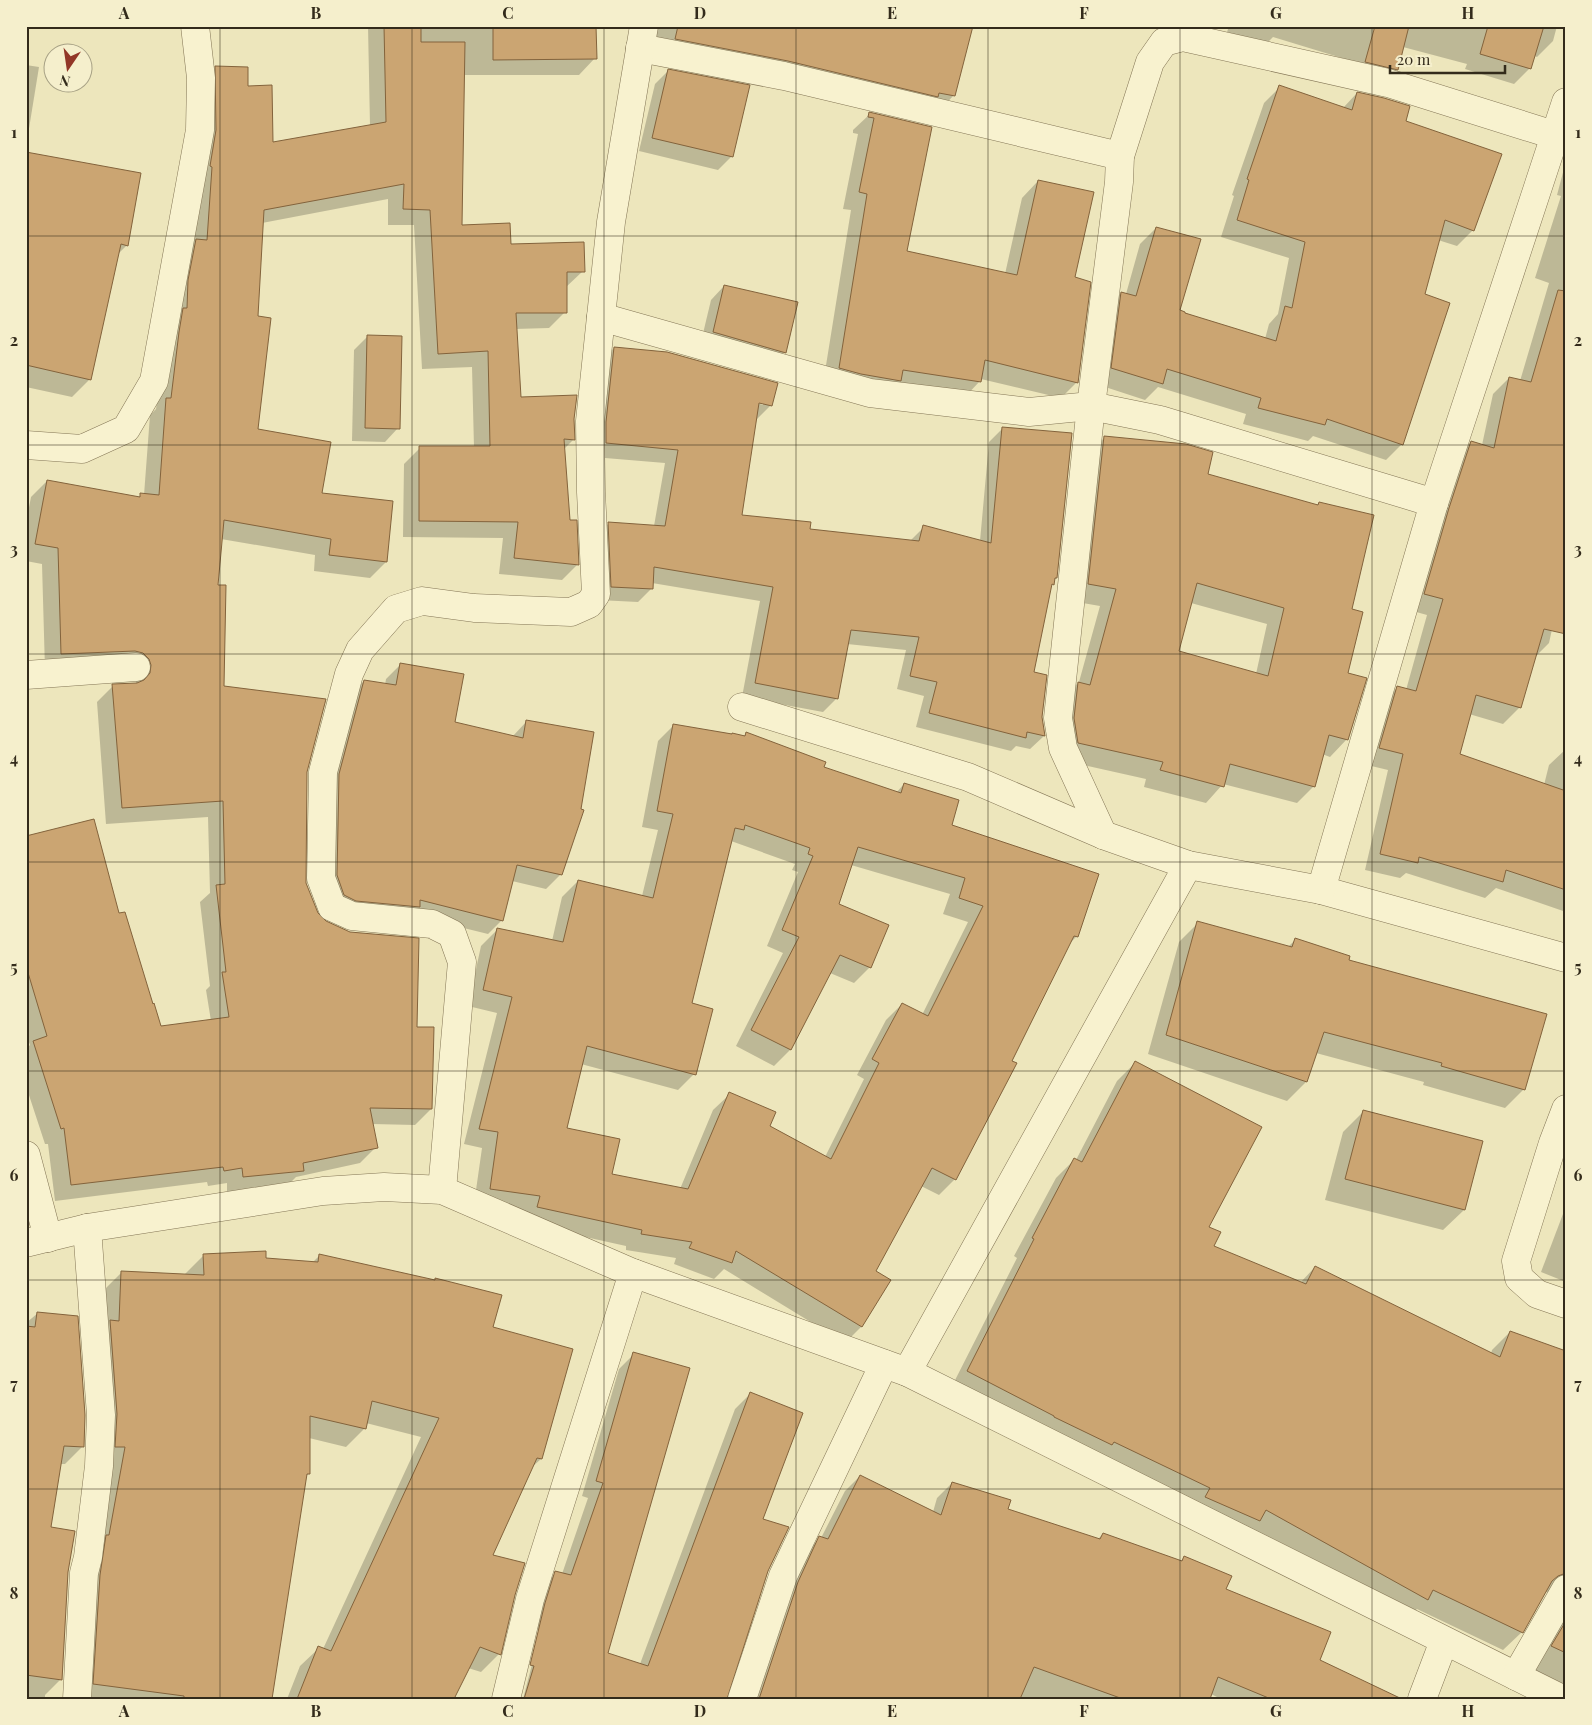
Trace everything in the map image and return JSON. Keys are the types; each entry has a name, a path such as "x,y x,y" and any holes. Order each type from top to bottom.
{"street":[{"path":"26,445 82,449 126,429 154,381 200,130 201,78 195,26"},
{"path":"442,1190 462,962 452,934 432,924 352,916 332,907 321,878 323,772 349,674 360,650 396,610 422,601 474,608 571,612 589,604 596,594 590,492 590,421 611,222 642,37 784,76 1120,156"},
{"path":"1103,835 1063,748 1058,718 1091,406 1119,182 1120,156 1150,62 1164,42 1183,37 1388,83 1554,136"},
{"path":"1321,890 1434,502 1566,102"},
{"path":"601,318 870,393 1029,412 1091,406 1160,420 1434,502"},
{"path":"26,675 136,667"},
{"path":"742,707 968,777 1103,835 1188,865 1321,890 1566,958"},
{"path":"742,1699 782,1576 896,1368 1188,865"},
{"path":"1566,1109 1553,1143 1516,1262 1519,1278 1537,1294 1566,1304"},
{"path":"26,1155 37,1241 87,1228 323,1191 384,1187 442,1190 633,1273 896,1368 1562,1699"},
{"path":"77,1699 84,1573 88,1556 98,1475 102,1415 87,1228"},
{"path":"506,1699 530,1598 633,1273"},
{"path":"1516,1676 1566,1589"},
{"path":"1422,1699 1444,1641"}],"building":[{"path":"384,26 421,26 421,42 465,42 462,225 510,223 511,244 584,242 585,272 567,272 567,313 516,313 521,397 577,395 574,419 575,440 564,439 570,520 577,520 579,565 514,558 518,522 419,521 419,446 490,446 488,351 438,354 430,210 403,209 404,184 264,210 258,316 271,318 258,429 331,442 322,493 393,501 387,562 329,555 331,539 224,520 218,585 226,585 224,686 326,699 307,772 306,883 318,913 326,921 350,932 419,938 417,1027 434,1027 432,1109 370,1108 378,1148 303,1163 304,1171 243,1177 242,1168 224,1171 223,1167 71,1185 64,1128 61,1129 33,1041 47,1036 26,966 26,836 94,819 119,913 125,912 161,1026 229,1017 222,972 226,972 216,885 225,884 223,801 122,808 112,684 137,683 144,680 150,673 151,665 149,659 143,653 135,651 61,654 58,548 35,544 47,480 140,497 140,493 159,495 166,398 171,398 183,308 187,308 188,280 196,239 207,240 212,167 210,166 216,130 215,66 248,67 248,86 272,85 273,142 386,122"},
{"path":"493,26 596,26 597,59 493,60"},
{"path":"678,26 973,26 955,96 939,93 938,97 788,61 675,39"},
{"path":"1375,26 1409,26 1398,70 1365,62"},
{"path":"1488,26 1544,26 1531,69 1480,54"},
{"path":"668,69 750,85 733,157 652,138"},
{"path":"1279,85 1352,110 1357,92 1410,106 1406,121 1502,154 1474,231 1445,220 1425,294 1450,303 1403,445 1327,419 1325,425 1258,408 1261,398 1167,369 1163,384 1111,368 1121,292 1136,296 1156,227 1201,239 1180,310 1276,341 1285,306 1292,308 1305,242 1237,220 1249,180 1247,179"},
{"path":"869,112 932,127 907,251 1017,275 1038,180 1094,192 1075,277 1091,282 1078,383 985,360 981,382 903,370 901,381 839,368 867,194 859,192 874,118 868,117"},
{"path":"26,152 141,173 128,246 121,244 91,380 26,365"},
{"path":"724,285 798,302 786,353 713,332"},
{"path":"1558,290 1566,291 1566,634 1544,629 1521,708 1476,695 1460,754 1566,791 1566,890 1506,870 1503,882 1419,857 1418,863 1380,854 1403,754 1379,748 1397,686 1416,691 1443,599 1424,594 1449,508 1471,441 1494,448 1509,377 1531,382"},
{"path":"367,335 402,336 400,429 365,428"},
{"path":"614,347 667,352 778,383 772,406 759,403 742,515 811,522 810,529 919,541 923,525 991,543 1002,427 1072,433 1057,578 1055,578 1054,585 1052,584 1034,672 1047,675 1042,717 1045,736 1027,732 1026,738 929,713 937,682 910,676 919,637 851,630 838,699 755,683 773,587 654,567 653,589 611,587 608,522 665,526 678,450 606,443 606,422"},
{"path":"1104,436 1186,444 1213,452 1208,474 1318,505 1319,502 1374,515 1352,609 1363,612 1348,673 1367,678 1348,740 1329,735 1315,787 1230,764 1224,787 1160,770 1163,762 1078,743 1074,718 1078,682 1090,685 1116,589 1088,584","holes":["1197,583 1284,608 1268,676 1179,651"]},
{"path":"400,663 464,674 455,722 523,738 526,720 594,732 581,809 584,810 562,875 517,865 503,921 420,900 420,907 356,901 344,895 337,875 339,774 364,680 396,685"},
{"path":"673,724 745,736 746,732 826,762 824,767 901,793 904,783 959,800 952,825 1099,874 1078,937 1074,936 1012,1061 1017,1063 956,1180 932,1168 876,1271 891,1280 862,1327 736,1251 732,1263 689,1248 692,1242 641,1234 642,1230 537,1207 540,1196 490,1189 498,1132 479,1129 512,997 483,990 497,928 563,942 578,880 653,898 673,814 657,811","holes":["745,825 810,848 808,854 813,856 782,930 799,937 751,1030 791,1050 840,955 871,968 889,925 839,904 858,847 965,878 959,898 983,906 928,1016 902,1003 872,1059 879,1063 831,1159 770,1126 776,1112 729,1092 688,1189 612,1174 620,1139 567,1128 587,1046 696,1075 713,1009 692,1003 735,828 744,830"]},
{"path":"1197,921 1292,947 1295,938 1350,956 1349,960 1547,1014 1525,1090 1441,1066 1442,1063 1324,1032 1307,1082 1166,1035"},
{"path":"1135,1061 1262,1127 1209,1227 1221,1232 1214,1246 1306,1284 1315,1266 1500,1357 1510,1331 1566,1351 1566,1573 1552,1581 1523,1633 1433,1590 1428,1600 1266,1510 1260,1521 1205,1497 1210,1488 1114,1442 1112,1445 967,1371 1034,1239 1032,1238 1074,1158 1082,1162"},
{"path":"1363,1110 1483,1141 1465,1210 1345,1179"},
{"path":"266,1251 266,1258 318,1262 319,1254 435,1280 435,1278 502,1295 493,1327 573,1349 542,1459 537,1458 493,1555 525,1563 515,1595 501,1655 480,1647 454,1699 297,1699 318,1646 331,1651 439,1418 372,1401 366,1429 310,1416 310,1474 307,1474 272,1699 184,1699 184,1696 93,1684 100,1575 106,1535 109,1535 125,1447 115,1447 117,1414 110,1320 119,1321 121,1271 204,1275 203,1254"},
{"path":"37,1312 78,1316 85,1415 84,1447 64,1446 51,1527 75,1531 68,1572 62,1680 26,1675 26,1326 35,1327"},
{"path":"633,1352 690,1368 608,1653 648,1666 750,1392 803,1413 763,1519 789,1527 768,1571 727,1699 524,1699 534,1666 530,1665 545,1603 555,1571 571,1575 603,1483 596,1481"},
{"path":"860,1475 941,1515 952,1482 1011,1500 1008,1509 1100,1539 1103,1533 1182,1561 1184,1556 1232,1576 1226,1589 1331,1632 1320,1660 1402,1699 1271,1699 1218,1677 1210,1699 1123,1699 1034,1667 1020,1699 759,1699 798,1582 819,1536 828,1539"},
{"path":"1566,1621 1566,1653 1551,1646"}]}
